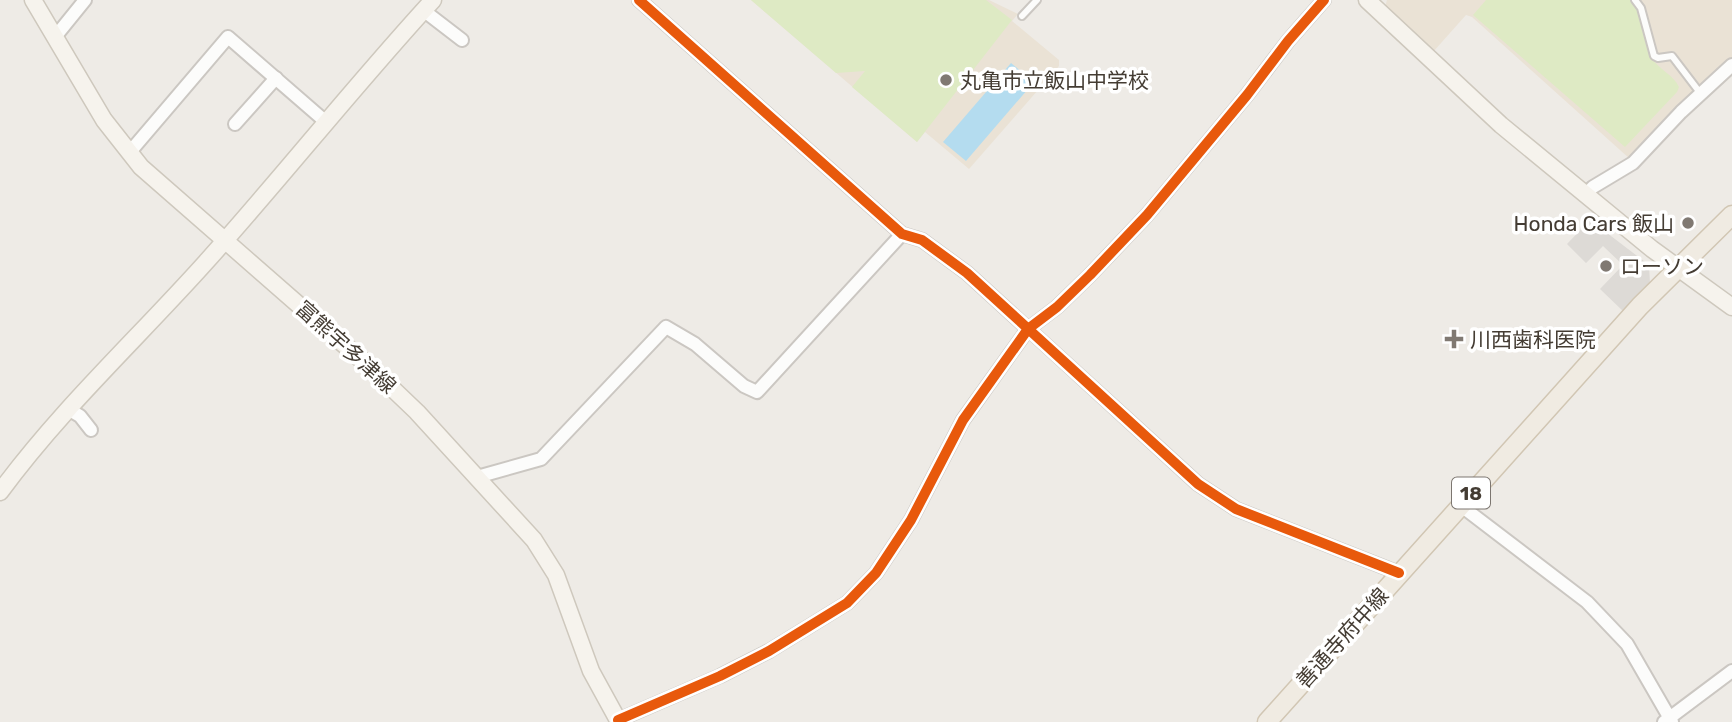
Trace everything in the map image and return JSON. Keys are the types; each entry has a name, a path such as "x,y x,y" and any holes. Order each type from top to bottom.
{"main road":[{"name":"善通寺府中線","path":"1267,722 1640,306 1732,215"}],"street":[{"name":"富熊宇多津線","path":"33,0 104,120 129,153 149,174 381,378 416,412 534,540 568,603 591,671 618,721"},
{"path":"55,37 85,0"},
{"path":"639,0 902,234 922,240 967,273 1198,484 1236,509 1399,573"},
{"path":"618,721 769,651 847,603 876,573 911,520 963,420 1028,329 1057,307 1147,215 1324,0"},
{"path":"1367,0 1501,125 1585,195 1732,307"},
{"path":"0,492 68,409 226,240 428,5 462,40"},
{"path":"129,153 228,37 326,122"},
{"path":"1585,195 1593,187 1633,163 1732,65"},
{"path":"235,124 276,78"},
{"path":"477,477 541,459 666,327 695,344 744,386 757,392 902,234"},
{"path":"68,409 80,416 91,430"},
{"path":"1460,505 1587,602 1618,632 1668,720 1732,671"}],"lane":[{"path":"1022,16 1037,0"},
{"path":"1635,0 1641,8 1654,56 1672,56 1700,94"}],"shaded area":[{"name":"丸亀市立飯山中学校","path":"751,0 989,0 1018,14 1012,21 1059,60 1059,66 969,169 925,132 917,142"},
{"path":"1387,0 1732,0 1732,59 1630,159 1472,17 1466,15 1433,52 1385,7"},
{"path":"1590,220 1649,265 1650,284 1624,312 1600,289 1623,265 1603,246 1586,263 1567,244"}],"green space":[{"name":"丸亀市立飯山中学校","path":"751,0 986,0 1012,20 917,142 852,87 865,71 836,73"},
{"path":"1486,0 1631,0 1639,14 1649,52 1679,87 1677,92 1625,147 1473,15"}],"water":[{"path":"1011,63 1034,82 966,161 943,142"}],"cycle path":[{"path":"639,0 902,234 922,240 967,273 1198,484 1236,509 1399,573"},
{"path":"618,720 720,676 769,651 847,603 876,573 911,520 963,420 1028,329 1057,307 1147,215 1324,0"}],"place":[{"name":"丸亀市立飯山中学校","path":"946,80"},
{"name":"Honda Cars 飯山","path":"1688,223"},
{"name":"ローソン","path":"1606,266"},
{"name":"川西歯科医院","path":"1454,339"}]}
